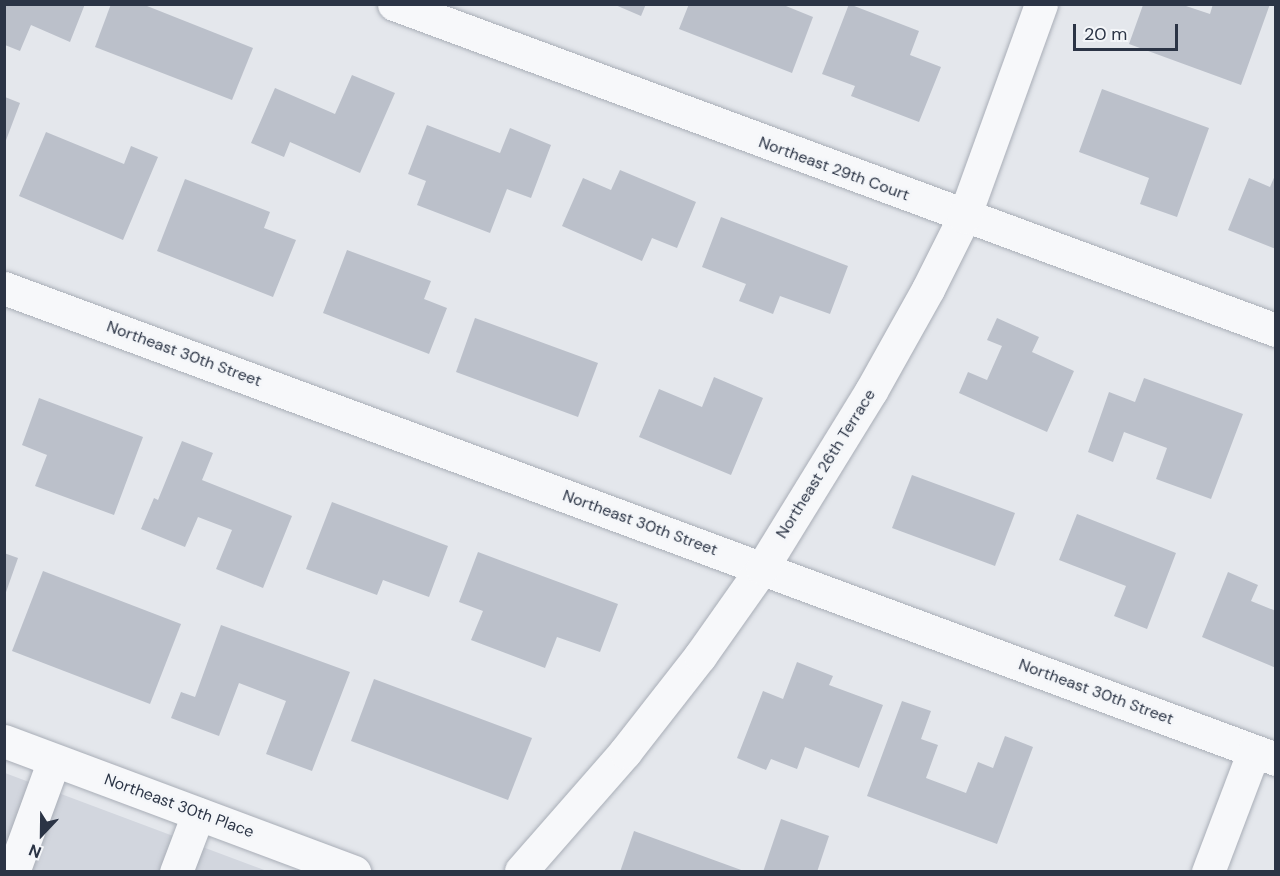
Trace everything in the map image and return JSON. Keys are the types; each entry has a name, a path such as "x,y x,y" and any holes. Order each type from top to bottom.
{"street":[{"name":"Northeast 29th Court","path":"394,4 964,217 1275,330"},
{"name":"Northeast 26th Terrace","path":"521,871 625,752 700,656 762,568 871,391 928,289 964,217 1041,4"},
{"name":"Northeast 30th Street","path":"4,288 1265,755"},
{"name":"Northeast 30th Place","path":"4,741 354,872"},
{"path":"1208,872 1265,755"},
{"path":"13,872 54,760"},
{"path":"176,872 198,814"}],"shaded area":[{"path":"5,773 267,871 5,871"}],"building":[{"path":"5,4 85,4 70,42 31,25 20,51 5,45"},
{"path":"111,4 142,4 253,48 232,100 95,47"},
{"path":"613,4 646,4 641,16"},
{"path":"689,4 781,4 813,17 792,73 679,29"},
{"path":"849,4 919,31 910,55 941,67 919,122 851,96 855,86 822,74"},
{"path":"1213,4 1270,4 1241,85 1129,44 1143,5 1183,5 1210,14"},
{"path":"352,75 395,93 360,173 290,142 284,157 251,143 275,88 335,114"},
{"path":"1102,89 1209,128 1177,217 1140,204 1149,178 1079,152"},
{"path":"5,97 20,103 5,143"},
{"path":"427,125 500,153 510,128 551,145 531,198 507,189 490,233 417,205 426,181 408,174"},
{"path":"46,132 124,164 131,146 158,157 123,240 19,196"},
{"path":"620,170 696,202 677,248 652,238 642,261 562,226 583,178 611,190"},
{"path":"1276,173 1276,249 1228,230 1249,178 1270,187"},
{"path":"185,179 270,212 264,228 296,240 273,297 157,251"},
{"path":"721,217 848,266 830,314 780,296 773,314 739,301 746,284 702,267"},
{"path":"347,250 431,281 424,299 447,308 429,354 323,313"},
{"path":"475,318 598,363 578,417 456,372"},
{"path":"997,318 1039,337 1032,352 1074,371 1047,432 959,393 968,372 987,380 1002,346 987,340"},
{"path":"714,377 763,398 731,475 639,437 659,389 702,407"},
{"path":"1144,378 1243,414 1211,499 1156,479 1167,448 1124,432 1113,462 1088,452 1109,392 1135,402"},
{"path":"39,398 143,437 114,515 35,486 47,455 22,445"},
{"path":"182,441 213,453 202,480 292,516 263,588 216,569 232,530 198,517 185,547 141,529 154,498 158,500"},
{"path":"912,475 1015,513 995,566 892,528"},
{"path":"332,502 448,546 429,597 383,580 377,595 306,569"},
{"path":"1077,514 1176,553 1147,629 1114,616 1126,586 1059,560"},
{"path":"478,552 618,604 600,652 557,637 545,668 471,640 483,611 459,602"},
{"path":"4,553 18,558 5,595 4,595"},
{"path":"43,571 181,624 150,704 12,651"},
{"path":"1228,572 1258,585 1251,601 1276,611 1276,668 1202,637"},
{"path":"221,625 350,672 312,771 266,754 286,701 239,683 219,736 171,718 181,692 195,697"},
{"path":"797,662 833,676 829,685 883,705 859,768 805,747 797,769 771,759 766,770 737,758 763,691 783,699"},
{"path":"374,679 532,738 508,800 351,741"},
{"path":"902,701 931,711 921,739 938,745 926,778 966,793 978,762 993,768 1005,736 1033,747 997,844 867,796"},
{"path":"781,819 829,836 817,872 763,872"},
{"path":"634,831 744,871 744,872 620,872"}]}
